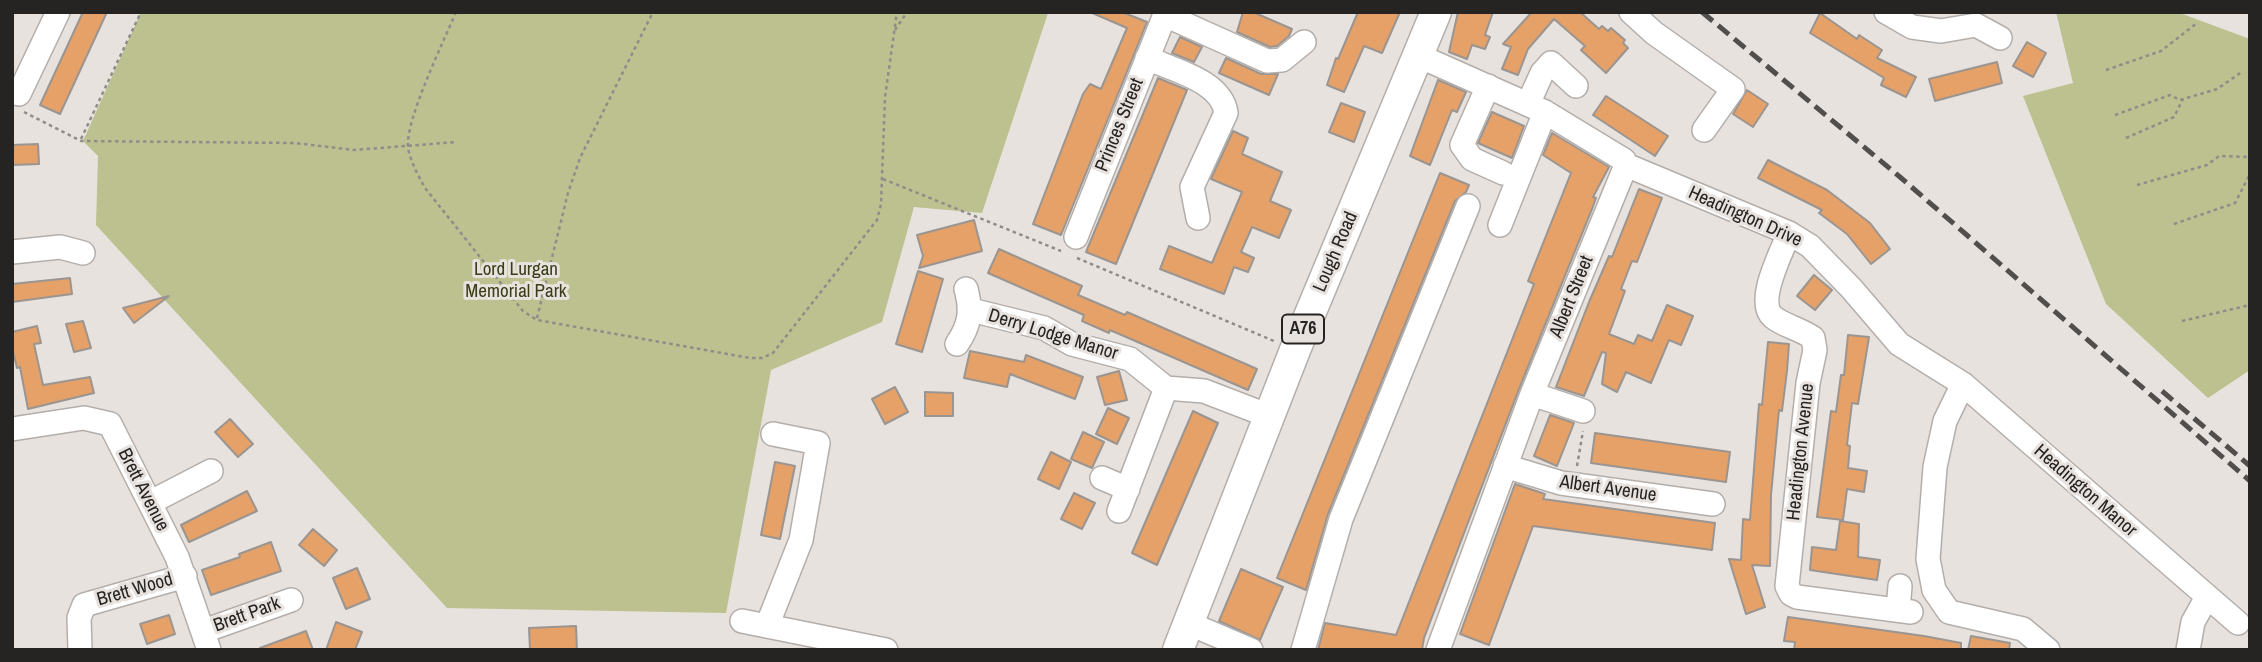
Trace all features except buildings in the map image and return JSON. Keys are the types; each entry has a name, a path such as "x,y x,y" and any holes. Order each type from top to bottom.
{"main road":[{"name":"Lough Road","path":"1183,636 1295,350 1436,12"}],"street":[{"path":"15,93 58,12"},
{"path":"1630,12 1654,33 1733,89 1704,130"},
{"path":"1886,12 1912,27 1941,31 1976,25 2000,38"},
{"path":"1165,13 1267,61 1282,60 1304,42"},
{"name":"Princes Street","path":"1073,249 1165,13"},
{"path":"1419,57 1537,108 1624,160 1626,165"},
{"path":"1147,58 1209,87 1224,102 1226,113 1192,187 1198,218"},
{"path":"1500,225 1550,63 1576,86"},
{"path":"1488,86 1462,145 1472,159 1503,173"},
{"name":"Headington Drive","path":"1626,165 1789,233 1810,246 1851,288"},
{"name":"Albert Street","path":"1438,650 1532,394 1626,165"},
{"path":"1303,650 1341,520 1468,206"},
{"name":"Headington Avenue","path":"1789,233 1765,300 1767,310 1774,318 1803,330 1813,338 1815,350 1808,383 1787,586 1791,594 1797,597 1905,611 1900,586"},
{"path":"12,252 60,247 83,253"},
{"name":"Headington Manor","path":"1851,288 1899,344 1963,384 2238,623"},
{"name":"Derry Lodge Manor","path":"957,344 966,330 969,299 1044,328 1072,344 1105,350 1130,359 1166,388"},
{"path":"1963,384 1945,421 1935,467 1928,559 1934,590 1949,612 2023,629 2048,650"},
{"path":"1119,511 1166,388 1204,391 1269,416"},
{"path":"1532,394 1583,411"},
{"name":"Brett Avenue","path":"12,429 84,418 110,424 151,502 185,576 206,641"},
{"path":"767,626 801,540 818,443 773,434"},
{"name":"Albert Avenue","path":"1505,466 1574,485 1713,504"},
{"path":"151,502 211,471"},
{"path":"1102,478 1128,489"},
{"name":"Brett Wood","path":"80,650 79,618 84,605 185,576"},
{"path":"2188,650 2193,622 2207,597"},
{"name":"Brett Park","path":"206,641 291,600"},
{"path":"742,621 767,626 812,642 887,650"},
{"path":"1183,636 1251,650"}],"path":[{"path":"80,141 141,12"},
{"path":"456,12 419,97 408,145 414,167 425,188 523,311 537,320 762,358 773,353 873,226 881,204 885,97 897,12"},
{"path":"537,320 568,193 580,158 653,12"},
{"path":"895,30 907,12"},
{"path":"2106,70 2161,51 2197,23"},
{"path":"2115,116 2169,95 2183,99 2217,89 2243,71"},
{"path":"15,93 24,114 80,141 295,143 354,150 457,142"},
{"path":"2126,138 2174,117 2183,99"},
{"path":"2137,185 2207,165 2219,156 2248,157"},
{"path":"2174,224 2235,203 2241,185 2249,176 2250,180"},
{"path":"883,178 1073,249 1295,350"},
{"path":"2182,321 2250,305"},
{"path":"1574,485 1583,430 1583,411"}],"green space":[{"name":"Lord Lurgan Memorial Park","path":"141,12 1048,13 982,213 914,207 882,322 771,370 726,613 447,608 96,225 98,156 83,141"},
{"path":"2056,12 2177,12 2250,39 2250,370 2208,398 2106,304 2023,96 2073,83"}],"railway":[{"path":"1702,12 1900,177 2250,481"},
{"path":"2162,391 2250,466"}]}
